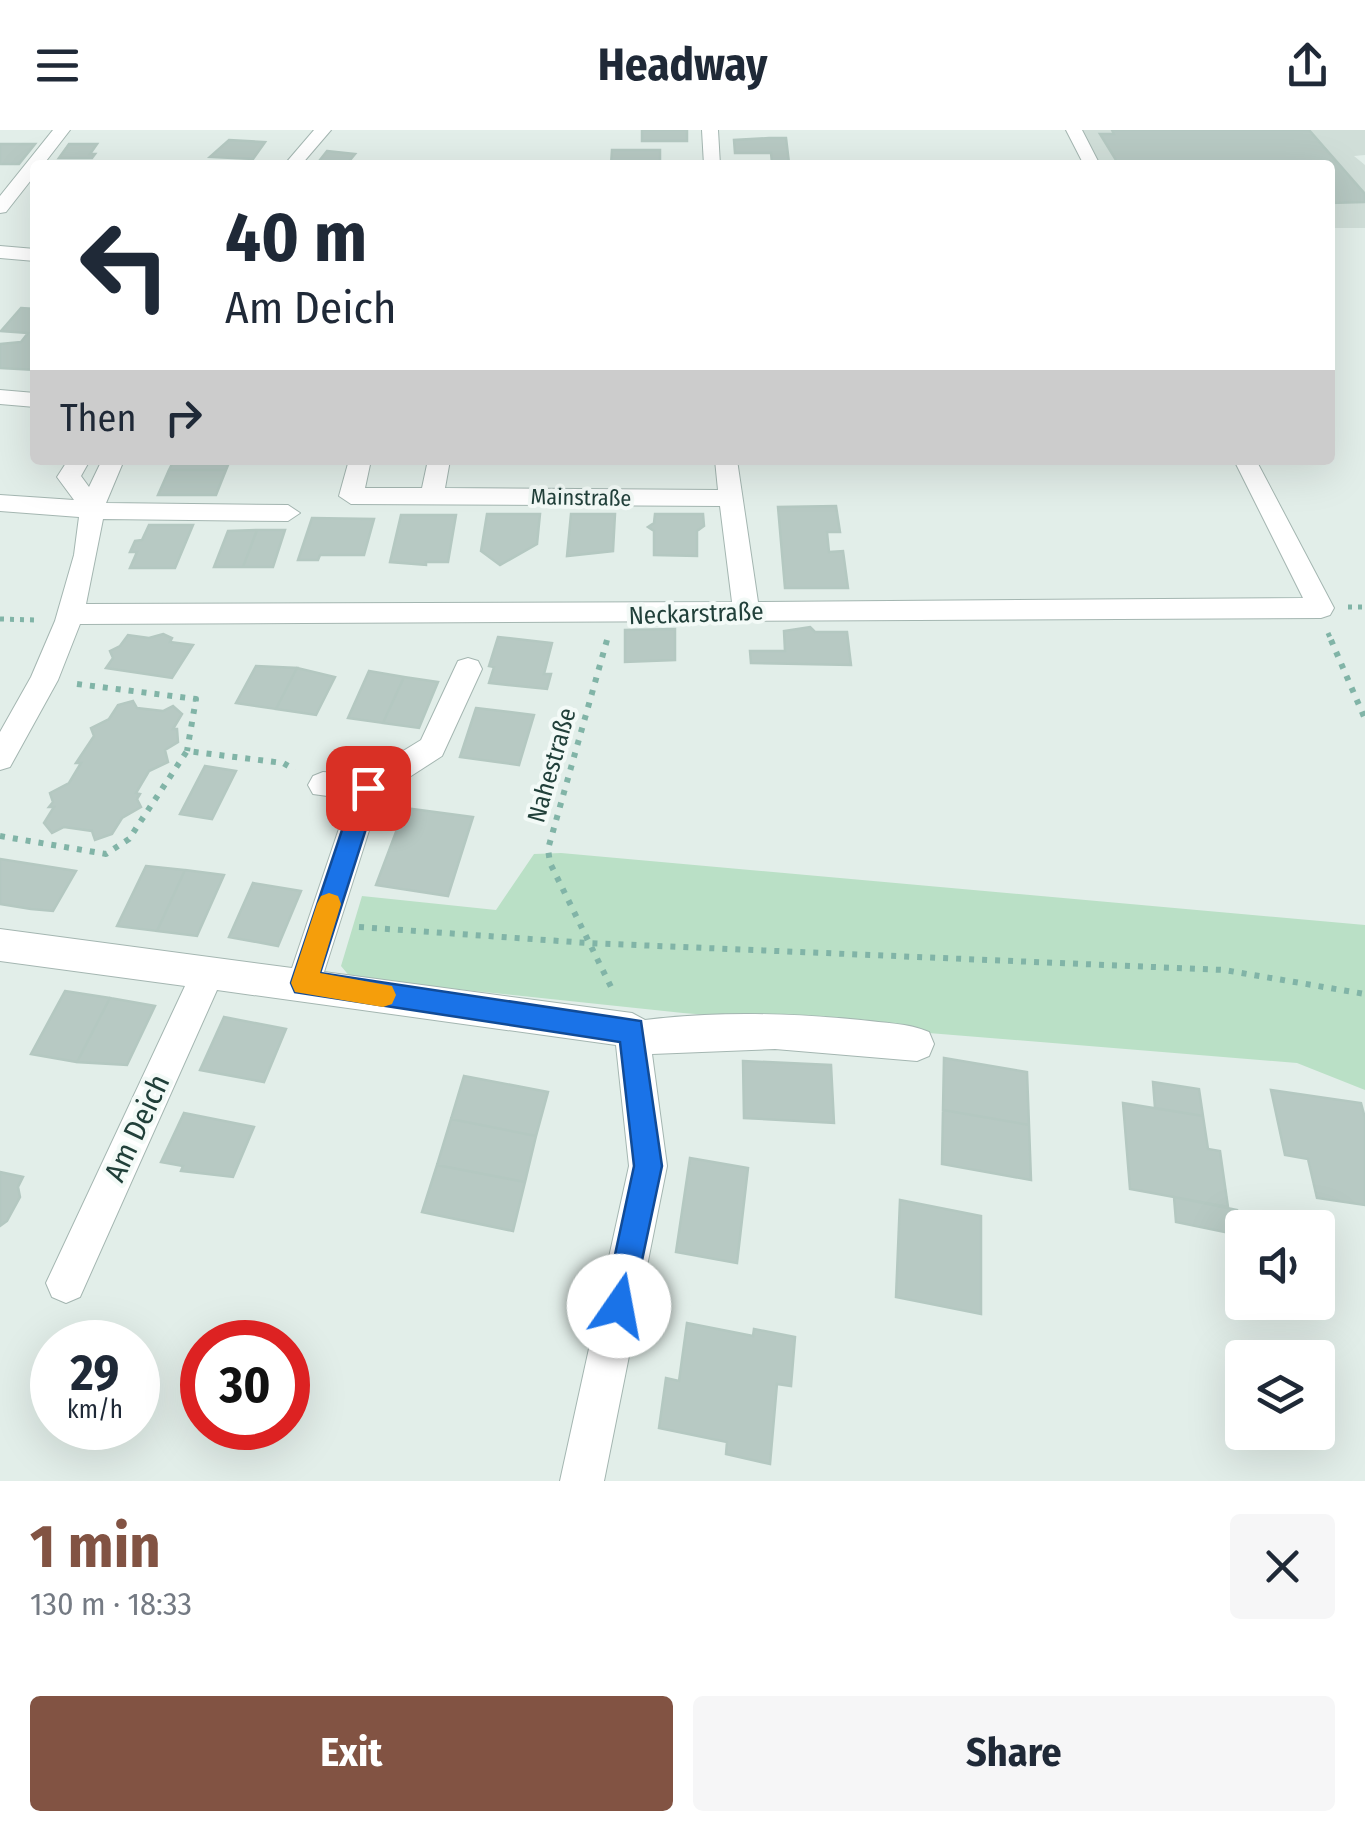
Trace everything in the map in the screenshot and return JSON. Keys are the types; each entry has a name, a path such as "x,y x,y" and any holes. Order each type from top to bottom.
{"street":[{"path":"38,160 62,130"},
{"path":"296,160 323,130"},
{"path":"710,130 712,160"},
{"path":"1074,130 1089,160"},
{"path":"0,208 30,170"},
{"path":"0,252 30,255"},
{"path":"0,397 30,400"},
{"path":"76,465 70,477 92,508"},
{"path":"0,758 13,710 44,680 70,614 86,555 92,508 110,465"},
{"name":"Mainstraße","path":"359,465 351,496 730,498"},
{"path":"432,496 437,465"},
{"path":"727,465 746,610"},
{"path":"1247,465 1322,608"},
{"path":"0,504 129,513 288,513"},
{"name":"Neckarstraße","path":"70,614 613,615 746,610 1322,608"},
{"path":"323,785 368,788 432,748 468,669"},
{"path":"304,983 368,788"},
{"path":"0,945 304,983 632,1035 688,1030 852,1036 917,1044"},
{"name":"Am Deich","path":"66,1282 208,974"},
{"path":"582,1481 648,1166 632,1035"}],"path":[{"path":"1322,608 1330,638 1365,719"},
{"name":"Nahestraße","path":"613,615 548,849 550,863 632,1035"},
{"path":"0,836 106,854 130,839 187,752 196,699 44,680"},
{"path":"187,752 282,763 323,785"},
{"path":"323,924 588,942 1224,970 1365,994"}],"shaded area":[{"path":"1066,130 1365,130 1365,155 1354,156 1365,165 1365,228 1335,228 1335,160 1081,160"}],"green space":[{"path":"561,853 1365,925 1365,1090 1297,1063 683,1013 351,978 341,966 362,896 496,910 534,854"}],"building":[{"path":"642,130 687,130 687,141 642,141"},
{"path":"1112,130 1309,130 1365,194 1365,202 1335,203 1335,160 1116,160 1100,134 1114,134"},
{"path":"786,138 789,160 772,160 771,153 735,153 734,140"},
{"path":"229,140 265,142 253,159 210,157"},
{"path":"0,144 35,144 19,164 0,164"},
{"path":"69,144 97,144 90,154 95,154 92,158 59,158"},
{"path":"612,150 660,150 660,160 611,160"},
{"path":"327,151 355,154 350,160 320,160"},
{"path":"21,308 30,309 30,370 0,368 0,344 21,342 28,333 1,331"},
{"path":"172,465 228,465 226,470 169,470"},
{"path":"169,470 226,470 216,495 158,495"},
{"path":"836,506 840,532 827,532 829,552 843,551 848,588 785,588 778,507"},
{"path":"487,514 540,514 537,544 500,565 481,551"},
{"path":"571,514 615,514 613,551 567,556"},
{"path":"655,514 703,514 704,526 697,531 697,556 654,555 654,531 648,527 654,523"},
{"path":"401,515 456,515 448,562 390,562"},
{"path":"312,518 374,519 364,555 320,555 318,560 298,560"},
{"path":"149,525 193,525 175,568 130,568 137,552 130,552"},
{"path":"257,530 243,567 214,567 228,531"},
{"path":"257,530 285,530 273,567 243,567"},
{"path":"810,627 815,632 847,632 851,665 751,663 750,651 785,651 784,631"},
{"path":"675,629 675,660 625,662 625,630"},
{"path":"163,634 172,638 170,642 193,645 172,678 106,668 113,658 110,651 128,635 149,638"},
{"path":"498,637 552,643 544,674 551,674 547,689 489,683 494,667 489,666"},
{"path":"256,666 297,668 276,709 236,703"},
{"path":"297,668 335,677 316,715 276,709"},
{"path":"369,671 404,677 383,723 348,718"},
{"path":"404,677 438,682 419,728 383,723"},
{"path":"133,701 137,708 163,711 173,706 182,714 173,729 177,729 178,742 165,750 168,762 149,771 136,793 140,794 137,799 141,807 122,818 112,834 95,840 92,831 64,827 52,833 44,823 54,807 49,807 53,802 50,793 69,783 81,763 76,763 94,736 91,728 109,719 118,705"},
{"path":"476,708 534,715 519,765 460,757"},
{"path":"205,766 236,771 212,819 180,814"},
{"path":"405,808 473,817 448,896 376,885"},
{"path":"0,859 76,871 53,911 31,909 0,904"},
{"path":"146,866 185,870 157,931 117,926"},
{"path":"185,870 224,875 197,936 157,931"},
{"path":"253,883 301,891 278,946 229,937"},
{"path":"65,991 110,998 77,1062 31,1054"},
{"path":"110,998 155,1006 127,1065 77,1062"},
{"path":"224,1017 286,1029 264,1082 200,1070"},
{"path":"944,1058 1027,1072 1029,1125 943,1110"},
{"path":"743,1061 831,1065 834,1123 744,1118"},
{"path":"464,1076 548,1092 536,1136 451,1119"},
{"path":"1153,1082 1199,1089 1203,1116 1155,1108"},
{"path":"1271,1090 1361,1103 1365,1118 1365,1205 1317,1198 1308,1159 1285,1155"},
{"path":"1123,1103 1203,1116 1208,1149 1220,1151 1228,1207 1130,1189"},
{"path":"943,1110 1029,1125 1031,1180 942,1164"},
{"path":"184,1113 254,1127 233,1177 181,1171 183,1166 161,1162"},
{"path":"451,1119 536,1136 525,1182 437,1165"},
{"path":"690,1158 748,1168 737,1263 676,1252"},
{"path":"437,1165 525,1182 513,1231 422,1212"},
{"path":"0,1172 23,1177 18,1187 20,1197 0,1226"},
{"path":"1174,1197 1237,1210 1225,1210 1225,1232 1176,1222"},
{"path":"900,1200 981,1216 981,1314 896,1297"},
{"path":"687,1323 753,1336 754,1329 795,1337 791,1386 777,1384 770,1464 726,1454 727,1442 659,1428 666,1378 679,1381"}],"slow traffic":[{"path":"329,904 304,983 383,995"}],"route":[{"path":"368,788 304,983 632,1030 648,1166 619,1306"}]}
